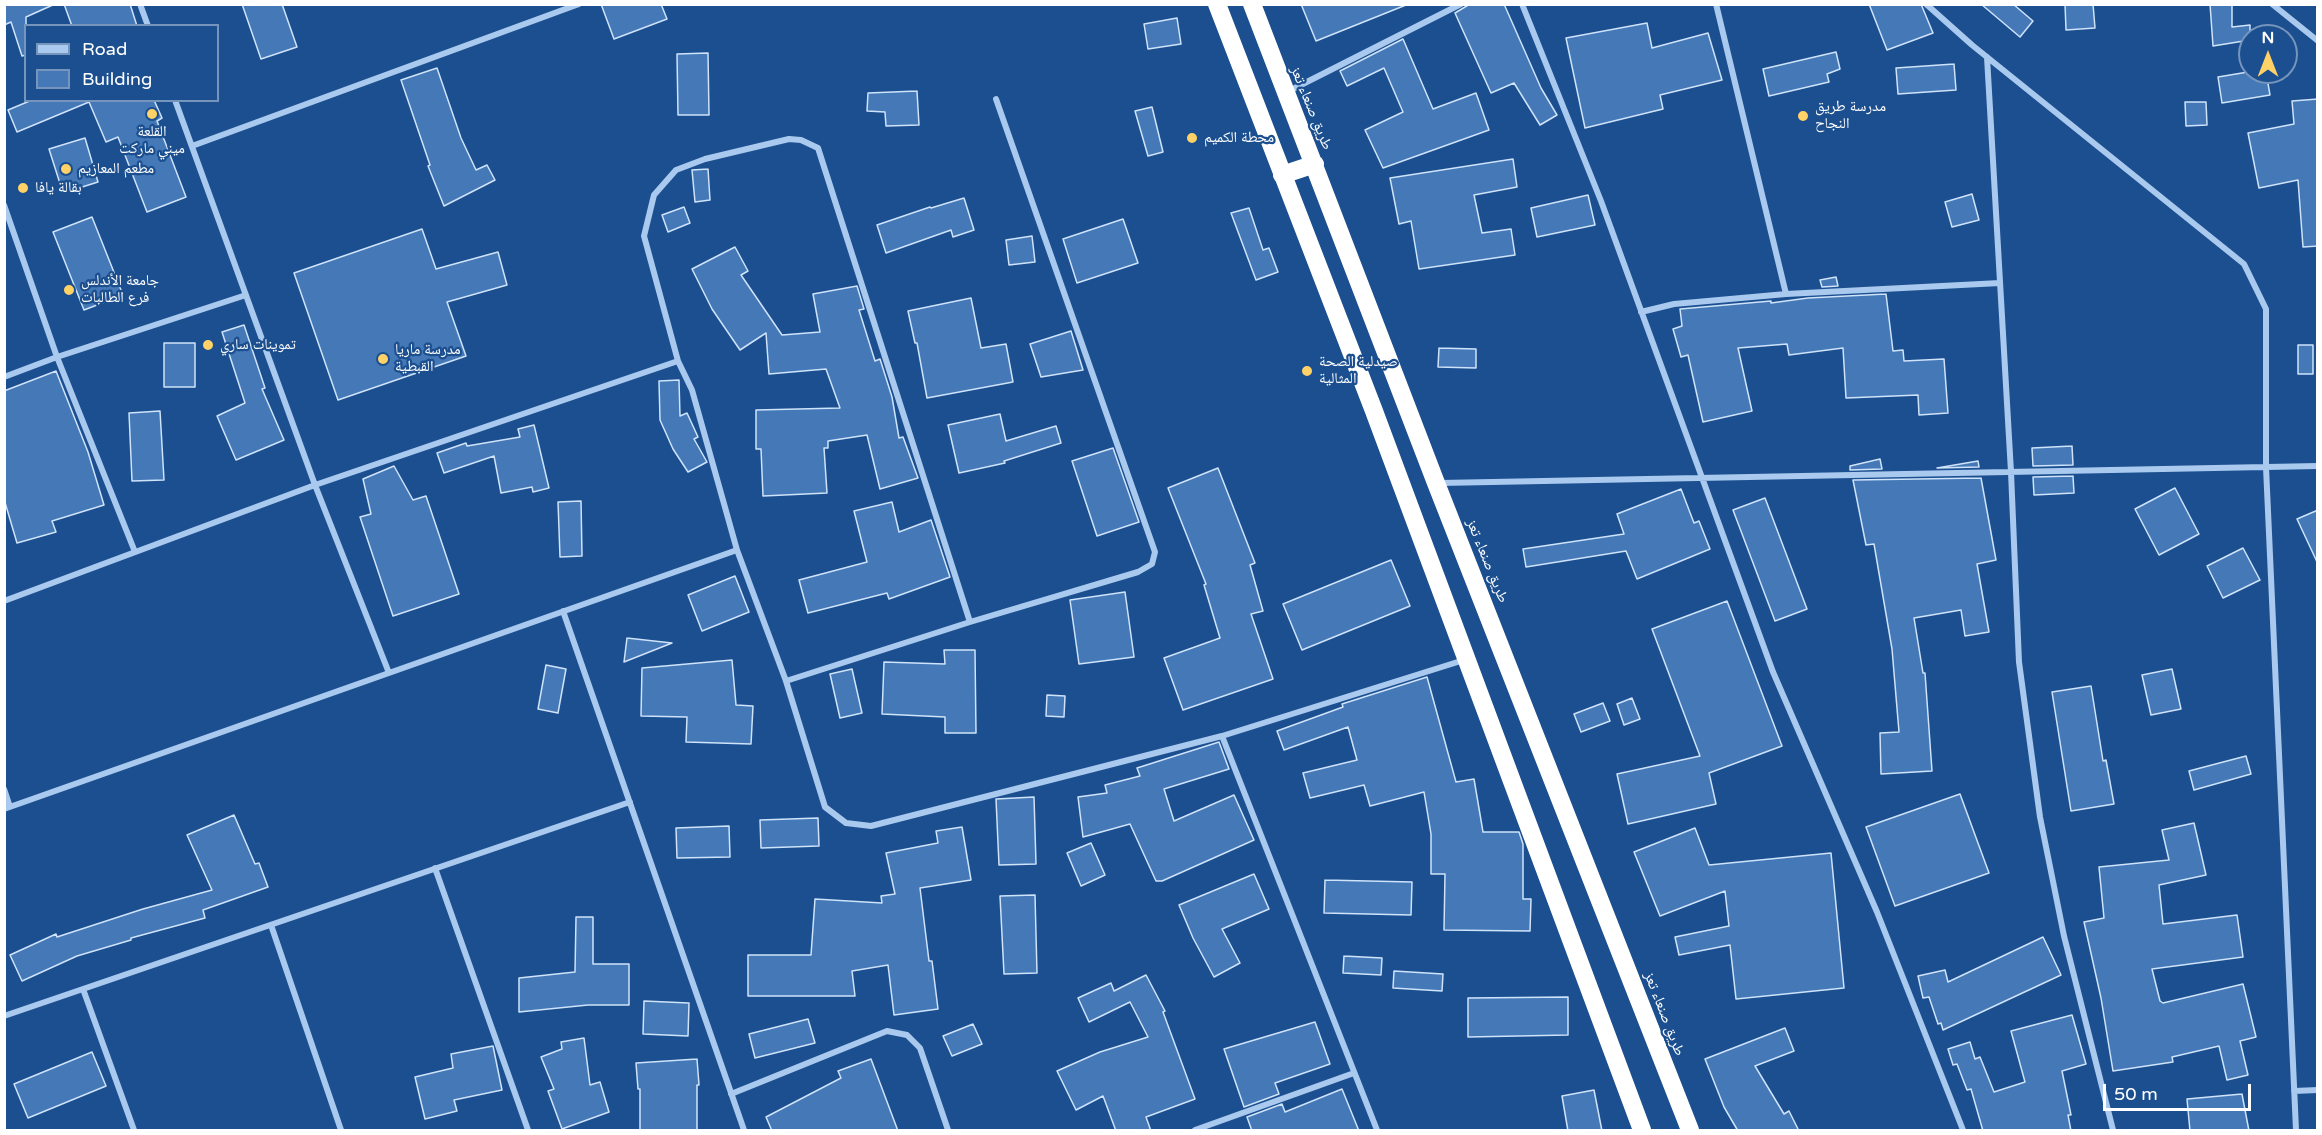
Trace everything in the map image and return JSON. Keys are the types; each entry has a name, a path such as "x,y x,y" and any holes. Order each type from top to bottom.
{"highway":[{"path":"1217,4 1374,411 1642,1131"},
{"name":"طريق صنعاء تعز","path":"1252,4 1436,483 1690,1131"},
{"path":"1282,175 1315,164"}],"street":[{"path":"140,4 147,24"},
{"path":"192,146 579,4"},
{"path":"1286,93 1461,4"},
{"path":"1522,4 1601,201 1773,672 1877,912 1963,1131"},
{"path":"1716,4 1786,294"},
{"path":"1926,4 1987,57 2244,264 2266,309 2266,467 2296,1131"},
{"path":"2271,4 2318,41"},
{"path":"1987,57 2011,472 2019,663 2040,817 2064,936 2113,1131"},
{"path":"786,681 970,622 1138,572 1152,564 1155,552 1132,493 996,99"},
{"path":"177,102 315,485 388,673"},
{"path":"970,622 818,148 801,140 789,139 705,159 676,170 654,195 644,236 678,361 692,390 737,550 786,681 825,807 846,823 871,826 1222,736 1467,659"},
{"path":"4,205 57,357 135,552"},
{"path":"1641,311 1674,304 1786,294 2001,283"},
{"path":"4,377 57,357 246,296"},
{"path":"4,601 315,485 678,361"},
{"path":"1436,483 2318,466"},
{"path":"4,789 7,808 737,550"},
{"path":"563,611 744,1131"},
{"path":"1222,736 1377,1131"},
{"path":"4,1016 630,802"},
{"path":"435,868 528,1131"},
{"path":"271,925 341,1131"},
{"path":"83,989 134,1131"},
{"path":"731,1094 887,1031 907,1035 920,1048 948,1131"},
{"path":"1195,1131 1354,1073"},
{"path":"2294,1091 2318,1090"}],"building":[{"path":"4,4 55,4 26,17 24,56 22,56 11,22 4,25"},
{"path":"64,4 130,4 136,24 71,24"},
{"path":"242,4 282,4 297,47 261,59"},
{"path":"601,4 661,4 667,19 614,39"},
{"path":"1301,4 1406,4 1406,5 1316,41"},
{"path":"1470,4 1504,4 1541,88 1557,115 1540,125 1514,83 1491,93 1455,13"},
{"path":"1869,4 1921,4 1933,33 1887,50"},
{"path":"1981,4 2013,4 2033,21 2020,37"},
{"path":"2065,4 2093,4 2095,28 2066,30"},
{"path":"2210,4 2232,4 2232,27 2238,26 2238,42 2213,46"},
{"path":"1177,18 1181,44 1148,49 1144,24"},
{"path":"1647,23 1652,48 1708,33 1722,80 1660,95 1663,109 1585,128 1566,38"},
{"path":"1403,39 1433,109 1476,93 1489,130 1383,168 1365,130 1403,112 1384,68 1347,86 1340,71"},
{"path":"1836,52 1840,69 1827,74 1829,82 1769,96 1763,69"},
{"path":"708,53 709,115 678,115 677,54"},
{"path":"1954,64 1956,90 1898,94 1896,68"},
{"path":"437,68 461,138 476,170 487,165 495,180 444,206 428,166 430,165 401,80"},
{"path":"2238,74 2238,84 2268,84 2270,95 2222,103 2218,77"},
{"path":"917,91 919,125 886,126 885,112 867,111 868,93"},
{"path":"2318,99 2318,246 2303,247 2298,180 2259,188 2248,133 2294,124 2292,101"},
{"path":"27,102 89,102 17,132 8,110"},
{"path":"89,102 155,102 162,118 157,121 186,197 147,212 118,137 106,142"},
{"path":"2185,102 2206,102 2207,125 2186,126"},
{"path":"1152,107 1163,152 1148,156 1135,111"},
{"path":"85,138 98,182 63,193 49,149"},
{"path":"1513,159 1517,187 1474,195 1482,233 1511,229 1515,255 1419,269 1411,221 1399,224 1390,178"},
{"path":"708,169 710,200 695,202 692,170"},
{"path":"1972,194 1979,220 1952,227 1945,202"},
{"path":"1588,195 1595,225 1537,237 1531,208"},
{"path":"964,198 974,230 953,237 951,230 886,253 877,225"},
{"path":"684,207 690,223 668,232 662,215"},
{"path":"1249,208 1263,250 1269,248 1278,272 1256,280 1231,213"},
{"path":"92,217 123,295 84,310 53,232"},
{"path":"1123,219 1138,263 1077,283 1063,239"},
{"path":"422,229 436,269 498,252 507,285 447,302 466,356 338,400 294,273"},
{"path":"1032,236 1035,262 1009,265 1006,240"},
{"path":"735,247 748,271 741,275 782,335 820,332 813,294 857,286 864,309 859,310 875,361 880,359 892,397 899,438 903,437 918,478 880,489 867,435 828,441 828,448 824,448 827,493 763,496 761,449 756,449 756,410 840,408 826,369 769,374 766,333 740,350 712,309 692,269"},
{"path":"1836,277 1838,286 1822,287 1820,280"},
{"path":"1886,294 1893,351 1903,350 1904,361 1944,359 1948,413 1919,415 1918,395 1846,398 1843,348 1789,355 1787,344 1738,348 1752,411 1703,422 1688,355 1681,357 1673,329 1682,326 1680,309"},
{"path":"971,298 981,348 1006,344 1013,382 927,398 917,343 915,343 908,311"},
{"path":"244,325 265,388 262,389 284,440 236,460 217,416 245,403 222,332"},
{"path":"1071,331 1083,370 1041,377 1030,344"},
{"path":"164,343 195,343 195,387 164,387"},
{"path":"2298,345 2313,345 2313,374 2298,374"},
{"path":"1439,348 1476,349 1476,368 1438,367"},
{"path":"56,371 88,452 104,505 52,521 56,532 17,543 4,499 4,391"},
{"path":"679,380 680,416 687,413 698,437 694,439 707,462 688,472 673,449 660,420 659,381"},
{"path":"160,411 164,480 132,481 129,413"},
{"path":"1000,414 1006,441 1056,426 1061,443 1004,461 1005,463 959,473 948,425"},
{"path":"534,425 549,488 533,492 532,487 501,493 494,456 444,473 437,453 466,443 467,446 520,437 518,429"},
{"path":"2072,446 2073,465 2033,466 2032,448"},
{"path":"1113,448 1139,522 1097,536 1072,461"},
{"path":"1880,459 1882,469 1850,470 1850,466"},
{"path":"1978,461 1979,467 1937,468"},
{"path":"394,466 413,500 426,496 459,594 393,616 360,517 371,514 363,479"},
{"path":"1218,468 1255,563 1250,565 1263,611 1251,614 1273,679 1183,710 1164,658 1220,638 1204,585 1206,584 1168,488"},
{"path":"2073,476 2074,493 2034,495 2033,477"},
{"path":"1981,478 1996,560 1977,564 1989,632 1965,636 1961,610 1914,618 1923,673 1925,673 1932,771 1881,774 1880,733 1899,732 1892,649 1874,544 1866,545 1853,480"},
{"path":"2175,488 2199,534 2159,555 2135,509"},
{"path":"1681,489 1694,523 1699,521 1710,549 1637,579 1626,551 1526,567 1523,549 1624,534 1617,514"},
{"path":"1765,498 1807,609 1775,621 1733,510"},
{"path":"581,501 582,556 560,557 558,502"},
{"path":"892,502 899,532 931,520 950,577 889,599 887,593 808,613 799,580 867,562 854,511"},
{"path":"2318,510 2318,564 2297,519"},
{"path":"2243,548 2260,580 2223,598 2207,566"},
{"path":"1391,560 1410,606 1302,650 1283,604"},
{"path":"735,576 749,612 702,631 688,595"},
{"path":"1125,592 1134,657 1079,664 1070,600"},
{"path":"1727,601 1782,746 1709,773 1716,804 1628,824 1617,774 1700,756 1652,629"},
{"path":"627,638 672,643 624,662"},
{"path":"944,650 975,650 976,733 945,733 945,717 882,714 884,662 945,664"},
{"path":"732,660 736,705 753,706 751,744 686,742 687,717 641,716 642,668"},
{"path":"546,665 566,669 558,713 538,709"},
{"path":"852,669 862,713 840,718 830,674"},
{"path":"2172,669 2181,709 2151,715 2142,675"},
{"path":"1427,677 1456,782 1474,779 1483,832 1519,832 1523,844 1523,899 1531,899 1530,931 1444,930 1445,874 1431,874 1431,834 1424,792 1370,806 1364,785 1310,798 1303,773 1357,760 1348,727 1284,750 1277,731 1343,707 1342,704"},
{"path":"2091,686 2103,761 2106,760 2114,804 2071,811 2052,692"},
{"path":"1047,695 1065,696 1064,717 1046,716"},
{"path":"1632,698 1640,719 1624,725 1617,704"},
{"path":"1603,703 1610,721 1581,732 1574,714"},
{"path":"1219,742 1229,769 1164,789 1174,821 1234,795 1254,840 1162,881 1156,881 1130,824 1083,837 1078,797 1107,793 1105,785 1140,776 1137,768"},
{"path":"2246,756 2251,774 2194,790 2189,771"},
{"path":"1960,794 1989,873 1895,906 1866,827"},
{"path":"1034,797 1036,864 999,865 996,799"},
{"path":"234,815 255,864 259,863 268,887 203,910 205,918 131,938 131,940 77,956 22,981 10,955 56,934 57,937 143,909 212,890 187,835"},
{"path":"818,818 819,846 761,848 760,820"},
{"path":"2194,823 2206,875 2159,885 2163,924 2237,915 2243,957 2152,969 2160,1001 2163,1003 2243,984 2256,1037 2240,1041 2248,1075 2227,1080 2219,1046 2172,1057 2173,1062 2113,1071 2101,998 2084,922 2104,918 2099,867 2169,860 2162,830"},
{"path":"729,826 730,857 677,858 676,828"},
{"path":"962,827 971,880 920,888 929,961 932,961 938,1009 894,1015 888,965 852,971 855,996 748,996 748,955 811,955 815,899 882,903 881,896 895,894 886,853 938,843 936,831"},
{"path":"1695,828 1709,865 1831,853 1844,988 1736,999 1730,945 1679,955 1675,937 1729,926 1725,891 1660,916 1634,852"},
{"path":"1091,843 1105,875 1081,886 1067,853"},
{"path":"1254,874 1269,909 1222,929 1240,963 1214,977 1193,938 1179,905"},
{"path":"1325,880 1412,882 1411,915 1324,913"},
{"path":"1035,895 1037,973 1004,974 1000,896"},
{"path":"576,917 593,917 593,964 629,964 629,1005 588,1005 519,1012 519,978 575,972"},
{"path":"2043,937 2061,975 1943,1030 1941,1023 1938,1024 1929,997 1923,998 1918,976 1945,970 1948,982"},
{"path":"1344,956 1382,958 1381,975 1343,973"},
{"path":"1394,971 1443,974 1442,991 1393,988"},
{"path":"1146,975 1165,1011 1163,1012 1195,1099 1146,1117 1151,1131 1116,1131 1103,1096 1076,1110 1057,1071 1100,1052 1148,1037 1130,1002 1089,1022 1078,998 1111,983 1114,991"},
{"path":"1568,997 1568,1035 1468,1037 1468,998"},
{"path":"644,1001 689,1003 688,1036 643,1034"},
{"path":"2072,1015 2086,1064 2062,1071 2071,1115 2068,1115 2071,1131 1983,1131 1971,1089 1967,1090 1957,1064 1953,1065 1948,1049 1970,1042 1975,1059 1980,1057 1994,1092 2025,1082 2011,1031"},
{"path":"808,1019 815,1043 755,1058 749,1034"},
{"path":"1315,1022 1330,1064 1275,1083 1279,1094 1244,1107 1224,1049"},
{"path":"973,1024 982,1044 952,1056 943,1036"},
{"path":"1785,1028 1794,1051 1755,1066 1784,1114 1789,1111 1799,1131 1738,1131 1724,1107 1705,1059"},
{"path":"584,1038 590,1085 600,1082 609,1112 562,1129 548,1091 554,1089 541,1057 562,1049 561,1042"},
{"path":"493,1046 502,1090 454,1100 457,1111 425,1119 415,1077 453,1068 451,1054"},
{"path":"92,1052 106,1086 28,1118 14,1084"},
{"path":"697,1059 699,1085 697,1085 697,1131 640,1131 640,1089 638,1089 636,1063"},
{"path":"871,1059 898,1131 772,1131 766,1117 841,1078 838,1071"},
{"path":"1342,1089 1359,1131 1252,1131 1247,1117 1282,1104 1285,1112"},
{"path":"1594,1090 1602,1131 1568,1131 1562,1096"},
{"path":"2242,1094 2249,1131 2190,1131 2187,1099"}],"place":[{"name":"القلعة ميني ماركت","path":"152,114"},
{"name":"مدرسة طريق النجاح","path":"1803,116"},
{"name":"محطة الكميم","path":"1192,138"},
{"name":"مطعم المعازيم","path":"66,169"},
{"name":"بقالة يافا","path":"23,188"},
{"name":"جامعة الأندلس فرع الطالبات","path":"69,290"},
{"name":"تموينات ساري","path":"208,345"},
{"name":"مدرسة ماريا القبطية","path":"383,359"},
{"name":"صيدلية الصحة المثالية","path":"1307,371"}]}
